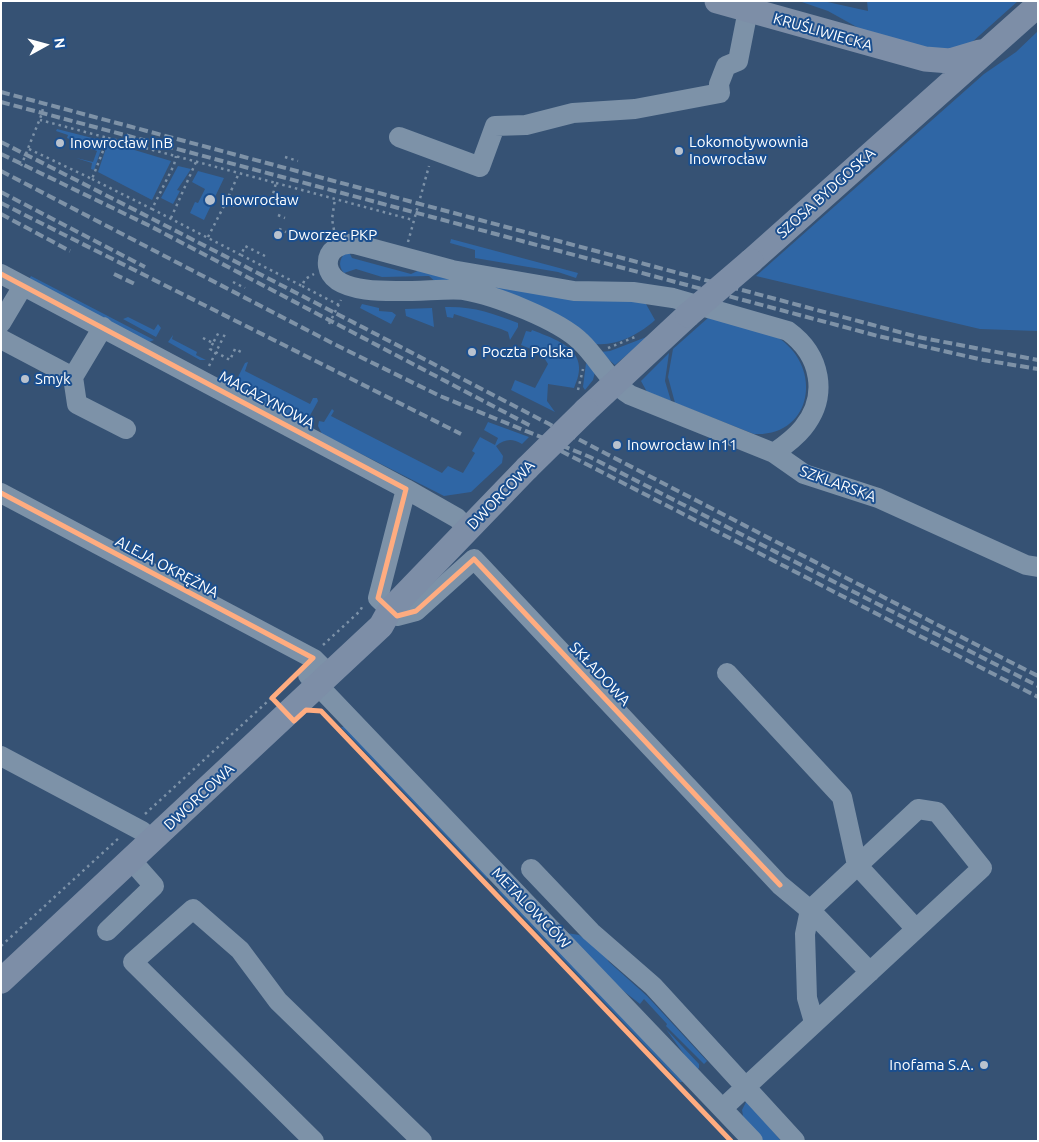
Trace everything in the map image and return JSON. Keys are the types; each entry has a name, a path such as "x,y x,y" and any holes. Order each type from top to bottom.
{"main road":[{"name":"KRUŚLIWIECKA","path":"717,1 758,8 901,54 950,61 987,50"},
{"name":"SZOSA BYDGOSKA","path":"614,382 1038,5"},
{"name":"KRUŚLIWIECKA","path":"901,54 918,68 936,95"},
{"name":"DWORCOWA","path":"4,968 138,831 316,670 372,614 390,610 527,468 580,403 614,382"},
{"name":"DWORCOWA","path":"4,968 131,860 138,831"}],"street":[{"path":"399,137 480,167 495,126 526,125 573,113 635,109 720,93 719,84 726,66 738,60 758,8"},
{"name":"SZKLARSKA","path":"774,453 803,430 816,408 819,396 818,375 813,358 798,338 788,331 673,298 633,292 574,291 452,270 355,244 341,244 333,249 330,255 328,263 333,276 362,289 397,292 461,290 475,292 554,323 582,342 614,382 630,395 774,453 804,474 878,498 1026,565 1038,567"},
{"name":"MAGAZYNOWA","path":"1,274 406,489 457,518 468,529"},
{"path":"1,323 23,286"},
{"path":"103,327 73,377 78,404 126,428"},
{"path":"1,339 73,377"},
{"path":"390,610 378,598 406,489"},
{"name":"ALEJA OKRĘŻNA","path":"1,493 314,658 316,670"},
{"name":"SKŁADOWA","path":"390,610 397,616 416,612 474,559 780,885 810,910"},
{"name":"METALOWCÓW","path":"316,670 753,1141"},
{"path":"727,673 842,797 857,865 916,929"},
{"path":"1,756 138,831"},
{"path":"723,1108 982,868 937,812 918,809 810,910 805,934 807,998 814,1022"},
{"path":"107,931 154,886 131,860"},
{"path":"531,869 591,932 653,986 795,1141"},
{"path":"314,1141 133,962 193,908 240,950 278,1001 422,1141"},
{"path":"810,910 870,972"}],"path":[{"path":"21,166 40,120 45,101"},
{"path":"40,120 414,220"},
{"path":"92,179 108,138"},
{"path":"29,149 152,208 339,305"},
{"path":"407,245 434,150"},
{"path":"152,208 174,165 176,156"},
{"path":"285,157 298,161"},
{"path":"171,218 196,162"},
{"path":"208,238 239,173"},
{"path":"276,183 273,194 287,202"},
{"path":"334,230 332,219 335,199"},
{"path":"226,202 236,208"},
{"path":"278,215 284,218"},
{"path":"279,229 286,232"},
{"path":"241,255 246,246 265,256"},
{"path":"302,286 307,278 317,273"},
{"path":"233,282 244,288"},
{"path":"329,324 341,300"},
{"path":"220,330 210,349 230,360 235,349 243,352"},
{"path":"217,371 209,367 226,332"},
{"path":"602,348 611,347 641,335"},
{"path":"203,338 213,343"},
{"path":"580,403 583,368"},
{"path":"1,946 138,831 316,670 360,611 366,599"}],"shaded area":[{"path":"799,1 823,1 868,11 867,1 1018,1 971,43 944,52 864,31 828,11"},
{"path":"1038,31 1038,331 980,329 756,276 984,74 1016,52"},
{"path":"57,129 104,141 94,170 91,169 92,163 76,158 93,162 97,151 67,138 68,135 56,131"},
{"path":"108,142 171,161 152,200 98,172"},
{"path":"178,166 191,169 177,190 180,191 173,204 161,198"},
{"path":"198,171 224,178 204,220 190,213 195,202 198,203 205,189 192,182"},
{"path":"451,239 578,273 576,278 558,272 475,258 475,250 450,243"},
{"path":"348,250 352,258 411,274 424,268 647,302 646,304 655,320 628,338 612,343 596,344 439,285 429,276 382,277 356,269 344,273 340,261"},
{"path":"31,276 154,340 149,342 28,281"},
{"path":"362,304 379,308 379,311 392,312 396,315 391,324 360,308"},
{"path":"445,307 473,309 491,313 518,323 518,327 510,340 508,332 501,329 454,314 453,318 447,317"},
{"path":"432,308 434,327 406,316 405,309"},
{"path":"128,317 154,330 158,324 161,328 156,337 123,319"},
{"path":"709,317 773,335 794,352 802,367 806,383 805,399 799,413 789,425 774,432 754,434 675,403 668,377 673,349"},
{"path":"532,330 562,343 576,356 579,365 579,375 574,388 548,384 547,401 555,412 511,390 515,380 535,388 548,364 541,353 521,345 526,331 531,332"},
{"path":"173,335 172,339 197,352 196,355 206,360 200,360 168,342"},
{"path":"649,336 615,365 600,352 610,351"},
{"path":"669,353 665,381 671,401 647,392 641,381"},
{"path":"248,362 245,371 310,404 313,398 317,398 318,401 307,421 301,423 241,390 237,379 245,363"},
{"path":"586,363 595,372 593,380 585,390 583,387"},
{"path":"332,409 334,411 331,416 442,473 448,466 463,473 475,453 472,451 480,437 495,445 498,438 484,430 488,422 529,437 522,444 509,440 496,446 503,456 502,463 471,492 444,496 322,434 318,426 319,421 324,422"},
{"path":"348,726 489,874 487,879 341,727"},
{"path":"497,890 502,890 683,1082 680,1082"},
{"path":"567,933 579,935 600,949 609,962 647,996 707,1061 704,1064 666,1026 667,1024 644,999 640,1004 612,982"},
{"path":"666,1029 699,1064 699,1068 696,1071"},
{"path":"746,1102 749,1103 781,1141 763,1141 744,1121 742,1110"}],"railway":[{"path":"1,92 918,337 1038,360"},
{"path":"1,102 878,336 983,360 1038,369"},
{"path":"1,142 1038,676"},
{"path":"1,154 150,226 531,426"},
{"path":"1,171 332,343 440,396 590,457 1038,686"},
{"path":"1,192 145,267"},
{"path":"1,203 461,434"},
{"path":"1,214 70,251"},
{"path":"114,274 137,285"},
{"path":"561,451 1038,697"}],"cycle path":[{"path":"1,274 406,489 378,598 397,616 416,611 474,559 780,885"},
{"path":"1,493 313,658 272,698 294,721 306,710 321,711 731,1141"}],"place":[{"name":"Inowrocław InB","path":"60,143"},
{"name":"Lokomotywownia Inowrocław","path":"679,151"},
{"name":"Inowrocław","path":"210,200"},
{"name":"Dworzec PKP","path":"278,235"},
{"name":"Poczta Polska","path":"472,352"},
{"name":"Smyk","path":"25,379"},
{"name":"Inowrocław In11","path":"617,445"},
{"name":"Inofama S.A.","path":"984,1065"}]}
